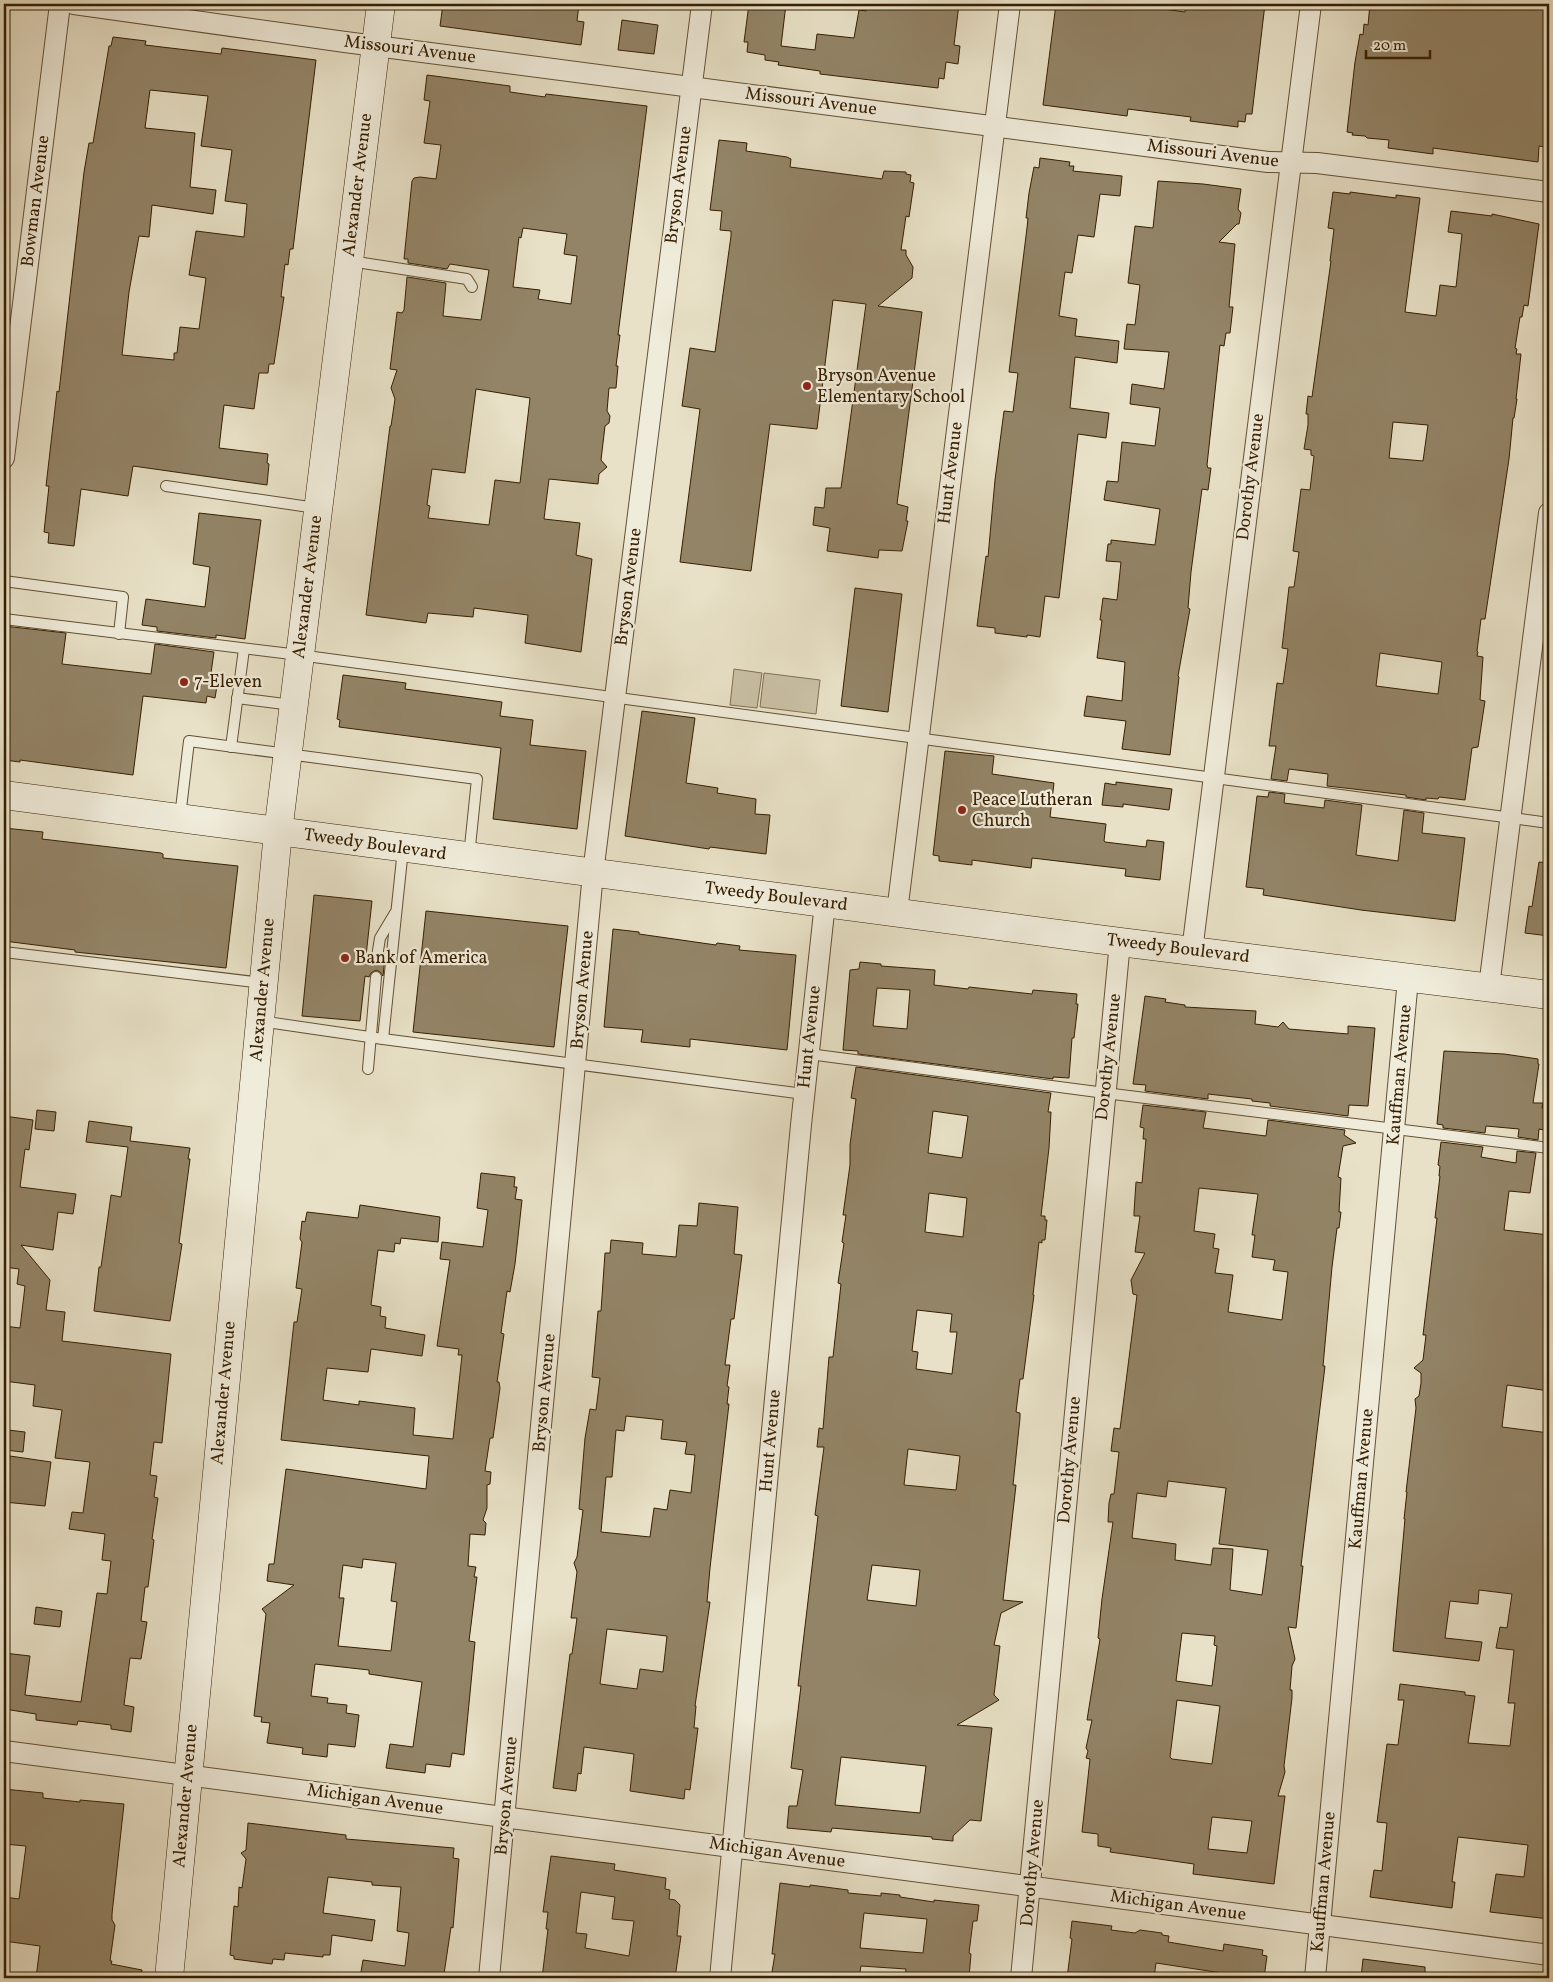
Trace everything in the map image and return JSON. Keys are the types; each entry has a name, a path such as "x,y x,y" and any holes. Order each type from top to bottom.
{"street":[{"name":"Bowman Avenue","path":"4,458 60,4"},
{"name":"Missouri Avenue","path":"74,4 375,46 1268,162 1317,164 1549,192"},
{"name":"Alexander Avenue","path":"169,1978 278,832 381,4"},
{"name":"Bryson Avenue","path":"489,1978 593,873 702,4"},
{"name":"Hunt Avenue","path":"897,912 1010,4"},
{"name":"Dorothy Avenue","path":"1192,951 1311,4"},
{"path":"1489,988 1549,513"},
{"name":"Tweedy Boulevard","path":"4,795 1120,942 1549,995"},
{"name":"Hunt Avenue","path":"720,1978 804,1094 825,903"},
{"name":"Dorothy Avenue","path":"1021,1978 1120,942"},
{"name":"Kauffman Avenue","path":"1315,1978 1408,979"},
{"name":"Michigan Avenue","path":"4,1752 1549,1955"}],"lane":[{"path":"348,261 467,279 472,287"},
{"path":"166,486 318,508"},
{"path":"4,581 123,596 119,634"},
{"path":"4,618 918,739 972,741 1034,749 1213,778 1549,823"},
{"path":"231,747 244,649"},
{"path":"237,698 293,705"},
{"path":"180,818 189,742 477,779 468,857"},
{"path":"383,1039 403,849"},
{"path":"377,958 380,938 396,911"},
{"path":"4,952 264,984"},
{"path":"368,1068 376,978"},
{"path":"260,1021 804,1094"},
{"path":"808,1054 1105,1094 1549,1148"}],"shaded area":[{"path":"734,669 762,673 757,708 730,705"},
{"path":"764,673 820,680 816,714 760,707"}],"building":[{"path":"443,4 579,4 577,21 584,22 581,45 440,26"},
{"path":"749,4 786,4 781,46 815,50 817,34 854,38 859,10 866,11 867,4 959,4 954,45 960,46 958,64 946,62 944,79 939,78 938,88 820,74 820,71 778,65 779,62 765,60 765,55 747,52 748,42 744,42"},
{"path":"1056,4 1127,4 1185,12 1186,4 1214,8 1214,6 1224,7 1225,4 1265,4 1252,114 1246,114 1245,122 1238,121 1238,127 1190,121 1191,117 1128,109 1127,116 1043,105"},
{"path":"1370,4 1519,4 1549,8 1549,143 1547,143 1546,147 1539,146 1538,162 1433,148 1433,154 1388,148 1389,140 1367,138 1347,132 1360,34 1363,35 1364,24 1368,25"},
{"path":"622,20 658,25 654,54 618,50"},
{"path":"113,37 146,41 145,45 221,54 222,48 316,60 293,249 290,249 288,265 285,264 281,297 284,297 274,364 269,364 268,373 259,373 254,409 224,405 219,448 268,454 267,485 133,466 128,496 81,489 74,546 48,543 49,533 44,532 49,486 46,486 57,391 59,392 84,172 89,143 93,143 109,46 111,46","holes":["150,90 208,96 201,146 232,150 225,201 247,204 244,237 196,231 189,275 206,278 199,329 180,327 177,353 174,353 174,360 122,355 129,292 139,236 149,237 152,205 213,214 216,190 190,187 195,133 145,128"]},
{"path":"427,75 510,86 510,92 545,97 546,94 647,106 618,335 620,335 616,366 618,366 616,388 609,388 607,411 610,416 609,423 605,426 601,460 607,467 599,474 598,484 549,479 544,519 580,523 576,555 592,559 581,652 525,643 528,615 474,608 473,617 428,613 426,623 366,615 395,399 391,388 397,370 390,369 397,312 402,313 404,310 407,277 446,283 443,316 481,320 489,270 450,264 447,269 408,263 408,259 404,259 412,181 414,178 420,177 436,179 441,145 424,143 430,101 424,100","holes":["523,228 567,234 564,254 577,256 571,304 538,299 540,290 513,287 519,237 521,238","476,389 530,398 520,483 495,480 489,525 428,518 430,506 427,505 432,469 465,473"]},
{"path":"719,140 747,143 746,151 787,157 791,159 790,167 882,179 884,171 906,172 906,174 911,175 910,182 914,183 909,217 906,216 901,250 906,250 906,255 913,267 912,278 878,306 922,312 897,504 908,507 906,521 908,521 902,551 879,550 878,558 827,551 830,528 813,525 815,507 824,508 826,488 841,488 866,304 833,300 817,429 770,424 751,571 680,562 700,409 682,406 690,348 715,352 731,236 731,231 720,230 722,211 710,210"},
{"path":"1040,158 1070,162 1069,166 1074,166 1073,171 1122,176 1120,196 1100,194 1094,237 1078,235 1072,273 1065,272 1059,316 1077,319 1075,336 1119,341 1117,363 1075,357 1070,408 1109,413 1106,438 1078,434 1059,598 1045,596 1040,637 1027,635 1027,637 995,633 995,628 977,626 986,556 988,557 1004,411 1013,412 1018,373 1009,372 1027,228 1028,218 1026,218 1029,193 1034,167 1039,168"},
{"path":"1158,181 1241,189 1238,209 1241,213 1239,224 1219,242 1235,244 1229,307 1233,307 1230,333 1226,333 1224,346 1220,345 1207,465 1208,468 1211,468 1208,490 1202,489 1191,572 1188,608 1190,609 1178,676 1170,755 1122,749 1126,721 1084,716 1087,696 1122,701 1125,662 1097,658 1103,598 1117,600 1121,562 1106,561 1108,544 1111,544 1111,540 1155,545 1160,509 1104,500 1107,481 1118,482 1122,442 1155,446 1160,408 1130,404 1132,384 1164,389 1169,352 1124,349 1127,324 1135,325 1140,285 1128,283 1135,226 1153,228"},
{"path":"1333,192 1350,194 1350,192 1396,198 1396,195 1420,198 1405,312 1436,316 1440,285 1456,287 1462,234 1448,232 1451,211 1492,216 1492,214 1539,224 1528,306 1524,305 1522,317 1520,317 1515,348 1517,349 1516,354 1521,354 1517,399 1485,619 1481,619 1477,651 1477,656 1483,657 1480,700 1485,701 1478,747 1472,748 1465,800 1439,797 1438,799 1426,798 1426,800 1406,797 1406,795 1327,786 1328,774 1289,769 1287,781 1271,779 1276,746 1269,746 1277,683 1283,684 1288,649 1282,648 1289,587 1294,587 1299,552 1293,551 1301,489 1310,490 1314,456 1311,455 1311,450 1304,449 1308,425 1308,414 1306,414 1308,396 1312,397 1331,261 1334,229 1328,228","holes":["1393,422 1428,425 1423,461 1389,458","1380,653 1442,662 1438,694 1376,686"]},
{"path":"199,513 261,520 245,639 216,635 216,638 157,631 157,627 142,625 146,599 205,607 210,567 193,564"},
{"path":"855,588 902,594 888,712 841,706"},
{"path":"4,626 66,633 62,664 151,674 155,644 214,652 211,673 219,674 215,698 207,696 206,703 143,696 133,775 20,760 20,762 4,760"},
{"path":"343,675 406,683 405,689 502,702 500,716 533,720 530,745 586,751 577,829 493,819 501,748 339,727 340,720 337,719"},
{"path":"642,711 695,718 686,783 718,788 717,793 756,799 755,814 770,815 766,854 710,847 709,849 625,836"},
{"path":"945,751 994,756 992,774 1054,783 1050,817 1106,824 1105,842 1146,847 1147,840 1164,842 1160,880 1125,876 1126,869 1032,858 1031,868 972,860 972,865 939,861 939,856 933,855"},
{"path":"1116,782 1172,789 1169,810 1123,804 1123,807 1102,805 1105,783 1116,785"},
{"path":"1269,792 1285,794 1284,803 1324,808 1325,800 1362,805 1356,855 1398,861 1404,810 1424,813 1422,833 1465,838 1455,921 1361,910 1263,895 1264,889 1246,887 1257,796 1268,797"},
{"path":"4,828 43,832 42,839 161,853 163,858 238,866 226,968 75,952 75,950 4,941"},
{"path":"1539,862 1549,863 1549,936 1525,933 1529,906 1532,907"},
{"name":"Bank of America","path":"314,895 372,901 366,956 370,957 372,962 376,964 385,958 383,976 376,970 369,977 365,976 360,1021 302,1016"},
{"path":"426,911 568,926 554,1047 413,1032"},
{"path":"613,929 716,945 717,943 740,946 739,950 796,955 787,1050 690,1039 690,1047 641,1042 643,1030 604,1027"},
{"path":"860,962 881,964 881,966 935,970 934,985 1032,994 1033,990 1077,994 1076,1004 1078,1004 1074,1038 1072,1038 1069,1078 1053,1077 1053,1079 858,1054 858,1051 843,1050 850,970 859,969","holes":["877,988 910,990 907,1029 873,1026"]},
{"path":"1145,996 1166,999 1165,1002 1185,1005 1185,1007 1256,1011 1255,1024 1278,1027 1283,1022 1289,1029 1348,1034 1348,1026 1375,1028 1368,1106 1349,1105 1348,1116 1270,1106 1270,1103 1252,1101 1252,1099 1208,1094 1208,1099 1145,1091 1146,1085 1133,1084"},
{"path":"1444,1051 1504,1054 1538,1059 1539,1064 1533,1103 1543,1103 1542,1108 1549,1108 1549,1131 1539,1129 1538,1140 1518,1137 1519,1129 1486,1126 1485,1133 1443,1128 1443,1125 1437,1124"},
{"path":"856,1067 1051,1093 1048,1112 1051,1112 1049,1148 1041,1216 1045,1216 1045,1220 1047,1220 1045,1240 1042,1240 1042,1243 1039,1242 1023,1379 1020,1379 1016,1412 1020,1413 1020,1418 1013,1485 1016,1485 1003,1600 1023,1602 1001,1613 994,1645 1000,1646 994,1695 999,1700 957,1725 992,1728 981,1821 970,1820 953,1836 953,1841 932,1839 932,1837 832,1828 831,1832 787,1828 789,1806 797,1806 803,1770 791,1768 801,1686 798,1686 818,1516 815,1515 824,1447 817,1447 819,1428 823,1429 829,1357 833,1357 841,1284 838,1283 844,1243 842,1242 846,1215 843,1215 856,1099 851,1098","holes":["933,1111 968,1116 962,1158 928,1153","929,1193 967,1198 963,1237 925,1232","917,1310 952,1314 950,1332 957,1332 952,1374 916,1369 918,1352 912,1351","908,1449 960,1456 956,1490 904,1485","872,1565 920,1570 916,1606 867,1600","841,1757 926,1766 920,1813 835,1805"]},
{"path":"1143,1105 1206,1112 1203,1128 1266,1136 1268,1120 1345,1130 1344,1135 1356,1143 1343,1146 1338,1177 1341,1178 1339,1212 1341,1212 1332,1267 1323,1366 1325,1366 1301,1566 1303,1566 1296,1628 1288,1627 1295,1659 1292,1666 1290,1690 1292,1690 1292,1698 1284,1766 1285,1772 1278,1796 1285,1796 1274,1884 1193,1874 1194,1864 1110,1852 1111,1848 1098,1846 1098,1834 1082,1832 1090,1759 1086,1758 1088,1751 1086,1748 1092,1720 1087,1720 1100,1639 1098,1638 1102,1599 1113,1522 1108,1522 1109,1503 1111,1494 1114,1494 1119,1452 1111,1451 1114,1428 1120,1429 1137,1295 1133,1294 1131,1280 1145,1253 1135,1252 1140,1216 1134,1216 1136,1182 1142,1183 1146,1139 1143,1139 1144,1128 1140,1127","holes":["1199,1188 1258,1194 1252,1235 1255,1235 1252,1257 1275,1260 1273,1270 1288,1272 1282,1320 1228,1312 1233,1275 1215,1273 1219,1249 1213,1248 1215,1234 1194,1231","1168,1481 1226,1488 1219,1544 1268,1550 1262,1595 1230,1590 1233,1549 1213,1548 1211,1565 1175,1560 1176,1544 1132,1538 1137,1493 1166,1497","1182,1633 1215,1636 1214,1645 1217,1646 1212,1686 1176,1681","1177,1700 1220,1706 1212,1764 1172,1759 1170,1757","1212,1817 1252,1821 1247,1853 1208,1849"]},
{"path":"37,1110 56,1112 54,1131 35,1129"},
{"path":"4,1116 33,1120 29,1150 25,1149 20,1187 76,1194 73,1214 58,1212 53,1250 21,1245 50,1280 46,1310 65,1312 62,1341 171,1354 162,1443 154,1442 150,1475 157,1476 154,1497 158,1498 148,1587 145,1587 141,1621 147,1622 141,1659 130,1658 124,1705 134,1707 131,1732 111,1729 111,1725 78,1721 77,1725 36,1720 36,1714 4,1709 4,1653 30,1656 25,1695 81,1702 97,1593 107,1594 111,1561 102,1560 105,1534 69,1529 72,1512 83,1513 90,1462 55,1458 62,1410 33,1406 35,1385 4,1381 4,1326 20,1328 25,1286 17,1284 19,1269 4,1267"},
{"path":"89,1121 132,1127 130,1141 190,1148 179,1243 182,1244 170,1321 94,1311 111,1195 121,1197 128,1147 86,1142"},
{"path":"1441,1142 1483,1147 1481,1157 1516,1163 1517,1151 1536,1153 1530,1193 1509,1191 1504,1230 1549,1235 1549,1391 1507,1385 1502,1427 1549,1433 1549,1616 1547,1633 1549,1634 1549,1919 1490,1912 1496,1874 1524,1877 1528,1845 1458,1837 1452,1882 1455,1882 1452,1908 1370,1897 1374,1870 1382,1871 1387,1823 1377,1822 1387,1744 1398,1745 1404,1700 1398,1700 1400,1684 1465,1692 1465,1695 1475,1696 1468,1743 1510,1746 1515,1703 1508,1703 1514,1650 1496,1648 1500,1627 1507,1628 1512,1594 1479,1590 1478,1604 1450,1601 1445,1638 1482,1642 1479,1661 1393,1651 1406,1492 1416,1408 1415,1399 1419,1396 1421,1383 1421,1373 1414,1368 1423,1360 1426,1335 1423,1335 1437,1218 1435,1218 1440,1176 1440,1166 1438,1165"},
{"path":"481,1173 515,1177 514,1187 517,1187 515,1199 522,1200 515,1264 510,1292 507,1291 501,1333 504,1334 497,1382 499,1382 500,1388 493,1438 490,1438 485,1471 491,1472 490,1484 487,1485 487,1508 483,1520 486,1523 485,1535 470,1534 468,1566 476,1567 474,1577 477,1577 469,1641 475,1642 464,1755 452,1753 450,1767 426,1764 425,1773 386,1768 390,1744 413,1747 422,1682 369,1674 369,1670 315,1664 311,1696 328,1698 327,1703 347,1705 346,1713 359,1715 355,1747 328,1744 327,1757 302,1754 303,1748 267,1743 270,1723 261,1722 262,1717 254,1716 266,1614 262,1609 294,1585 267,1581 269,1564 274,1564 286,1469 426,1489 429,1456 281,1440 294,1322 297,1322 302,1289 296,1288 302,1242 300,1239 302,1221 305,1222 307,1212 358,1218 360,1205 440,1217 438,1242 401,1238 400,1244 395,1243 394,1252 378,1250 371,1305 381,1307 380,1316 386,1317 385,1328 425,1335 422,1356 371,1349 368,1372 327,1368 323,1400 359,1405 359,1401 415,1408 413,1435 453,1439 462,1355 458,1355 459,1349 437,1346 450,1260 440,1259 442,1242 483,1247 488,1210 477,1208","holes":["363,1559 396,1563 391,1601 397,1602 391,1651 338,1646 344,1598 339,1598 343,1565 362,1568"]},
{"path":"699,1203 738,1207 734,1254 742,1255 734,1319 731,1319 725,1365 730,1365 727,1386 729,1387 727,1404 729,1404 710,1568 707,1602 710,1602 695,1706 694,1728 698,1728 690,1790 685,1789 684,1799 630,1791 634,1754 584,1747 581,1774 578,1773 576,1791 553,1788 570,1654 572,1654 577,1618 571,1618 577,1572 574,1563 577,1557 583,1510 579,1509 585,1438 590,1409 596,1410 600,1378 592,1377 598,1311 601,1311 605,1253 610,1253 611,1240 643,1243 642,1254 676,1257 679,1225 697,1226","holes":["626,1416 663,1420 661,1439 687,1442 685,1454 695,1455 691,1493 670,1490 667,1510 654,1508 650,1537 601,1532 606,1477 612,1477 616,1430 624,1431","607,1629 667,1636 663,1672 640,1669 637,1689 600,1684"]},
{"path":"8,1430 25,1432 23,1452 5,1450"},
{"path":"10,1456 51,1462 45,1506 4,1502"},
{"path":"36,1607 62,1611 60,1627 34,1624"},
{"path":"4,1789 43,1793 43,1798 124,1804 112,1914 112,1920 115,1925 110,1961 112,1961 111,1964 142,1970 141,1978 36,1978 40,1946 4,1941 4,1897 19,1899 26,1846 4,1844"},
{"path":"248,1823 346,1835 346,1839 454,1848 453,1858 459,1859 453,1928 451,1927 444,1974 442,1974 441,1978 360,1978 363,1960 405,1966 409,1933 397,1931 401,1887 372,1885 372,1882 328,1877 323,1913 375,1920 372,1941 332,1935 330,1955 323,1955 323,1957 285,1953 284,1960 273,1959 272,1964 234,1959 234,1956 230,1955 234,1906 238,1907 239,1887 242,1888 246,1859 241,1853 246,1850"},
{"path":"551,1856 615,1864 614,1870 666,1878 665,1889 670,1890 669,1899 675,1900 680,1905 677,1936 681,1936 675,1978 542,1978 548,1929 546,1929 548,1912 543,1912","holes":["581,1892 615,1897 612,1919 634,1921 629,1956 585,1948 587,1934 576,1933"]},
{"path":"780,1883 848,1890 848,1893 881,1896 881,1893 934,1902 934,1900 979,1905 977,1921 973,1921 969,1953 971,1954 969,1978 905,1978 906,1969 861,1966 859,1978 771,1978 775,1954 772,1954","holes":["864,1913 927,1919 923,1953 860,1948"]},
{"path":"1072,1921 1112,1926 1111,1930 1135,1933 1140,1930 1162,1933 1162,1935 1169,1936 1168,1942 1223,1951 1224,1944 1263,1950 1262,1955 1267,1956 1264,1978 1221,1978 1222,1973 1156,1963 1154,1978 1067,1978 1072,1939 1070,1938"},
{"path":"1363,1959 1425,1967 1425,1978 1361,1978"}],"place":[{"name":"Bryson Avenue Elementary School","path":"807,386"},
{"name":"7-Eleven","path":"184,682"},
{"name":"Peace Lutheran Church","path":"962,810"},
{"name":"Bank of America","path":"345,958"}]}
